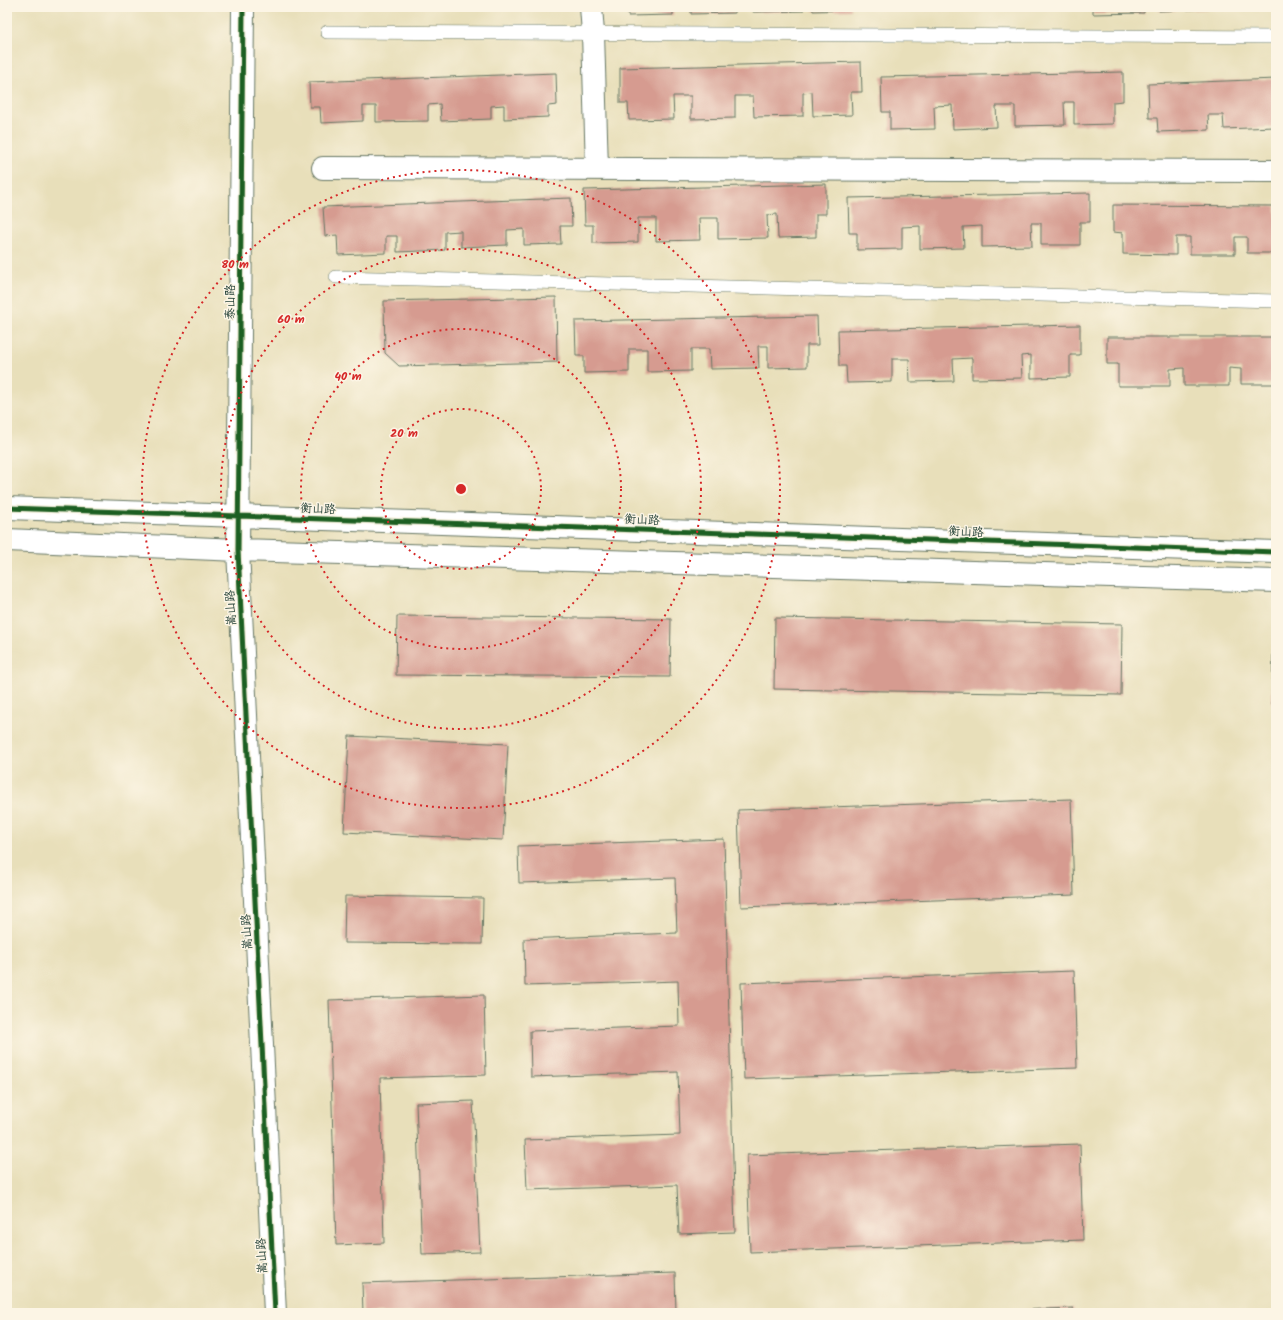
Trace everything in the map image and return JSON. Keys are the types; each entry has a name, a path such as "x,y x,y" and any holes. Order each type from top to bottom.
{"street":[{"name":"泰山路","path":"238,550 243,7"},
{"path":"591,7 594,33 597,169"},
{"path":"323,168 1276,171"},
{"name":"衡山路","path":"7,508 1276,552"},
{"path":"7,540 238,550 1276,581"},
{"name":"嵩山路","path":"238,550 275,1313"}],"lane":[{"path":"327,32 1276,37"},
{"path":"336,277 1276,301"}],"building":[{"path":"628,7 673,7 673,15 628,16"},
{"path":"691,7 735,7 735,13 691,14"},
{"path":"753,7 803,7 803,11 753,12"},
{"path":"812,7 851,7 851,10 813,11"},
{"path":"1093,7 1144,7 1144,13 1093,14"},
{"path":"1159,7 1209,7 1209,9 1159,11"},
{"path":"861,62 862,92 851,92 852,115 813,116 812,92 803,93 803,116 754,117 753,96 735,96 735,118 691,119 691,96 673,96 674,119 629,120 628,103 620,103 620,68"},
{"path":"1123,72 1123,101 1113,102 1113,124 1074,125 1074,102 1064,102 1065,125 1015,126 1015,106 996,106 997,127 953,129 952,105 934,106 935,129 890,130 890,112 882,112 881,77"},
{"path":"556,73 557,105 548,106 548,117 504,119 504,105 491,106 491,119 441,121 440,104 428,105 428,121 376,122 376,106 363,106 363,121 321,123 320,107 310,107 309,82"},
{"path":"1276,79 1276,115 1274,115 1274,127 1224,129 1223,115 1208,115 1209,130 1158,132 1157,118 1149,118 1148,84"},
{"path":"826,184 826,214 816,214 816,237 778,238 777,214 767,215 768,238 718,239 718,218 699,218 700,240 656,241 656,218 638,218 638,242 593,243 593,225 585,225 584,190"},
{"path":"1090,193 1090,222 1080,222 1080,245 1041,245 1041,223 1031,223 1032,246 982,247 982,226 963,227 964,248 920,249 920,226 902,227 902,249 857,250 857,233 849,233 848,198"},
{"path":"571,198 572,226 560,226 561,244 524,245 524,229 507,230 507,245 461,247 461,231 445,232 445,250 397,252 397,236 386,236 386,253 338,255 337,235 325,236 323,207"},
{"path":"1113,205 1276,206 1276,253 1247,253 1247,237 1235,237 1235,254 1190,254 1190,237 1176,237 1176,255 1123,254 1123,233 1113,232"},
{"path":"556,297 557,362 399,366 385,353 384,301"},
{"path":"817,316 818,345 807,345 807,367 768,368 768,346 758,346 759,368 710,369 709,349 691,349 691,371 647,372 647,349 629,349 629,372 584,373 584,356 576,356 575,321"},
{"path":"1080,325 1080,355 1070,355 1070,377 1031,378 1031,355 1021,356 1022,378 972,379 972,358 953,359 954,381 910,382 909,359 892,359 892,382 847,383 846,366 839,366 838,330"},
{"path":"1107,337 1276,337 1276,384 1241,384 1241,369 1229,368 1229,386 1184,386 1184,368 1170,369 1170,386 1118,386 1118,364 1107,364"},
{"path":"397,616 671,619 670,677 396,675"},
{"path":"775,618 1122,624 1121,695 774,689"},
{"path":"1273,642 1276,642 1276,704 1272,704"},
{"path":"349,736 508,744 503,840 344,832"},
{"path":"1071,799 1074,895 741,907 738,810"},
{"path":"724,839 735,1232 679,1234 677,1185 527,1190 525,1140 680,1135 678,1072 531,1077 530,1031 679,1026 678,981 525,986 524,939 677,933 675,878 519,883 518,846"},
{"path":"345,896 483,898 482,944 344,943"},
{"path":"1074,971 1077,1068 744,1079 741,983"},
{"path":"484,995 486,1075 380,1078 384,1243 336,1245 329,1000"},
{"path":"473,1101 480,1252 422,1254 416,1103"},
{"path":"1080,1144 1083,1240 750,1252 747,1155"},
{"path":"675,1273 676,1313 363,1313 362,1283"},
{"path":"1073,1308 1074,1313 961,1313 961,1312"}],"cycle path":[{"path":"243,7 238,550 275,1313"},
{"path":"7,508 1276,552"}]}
